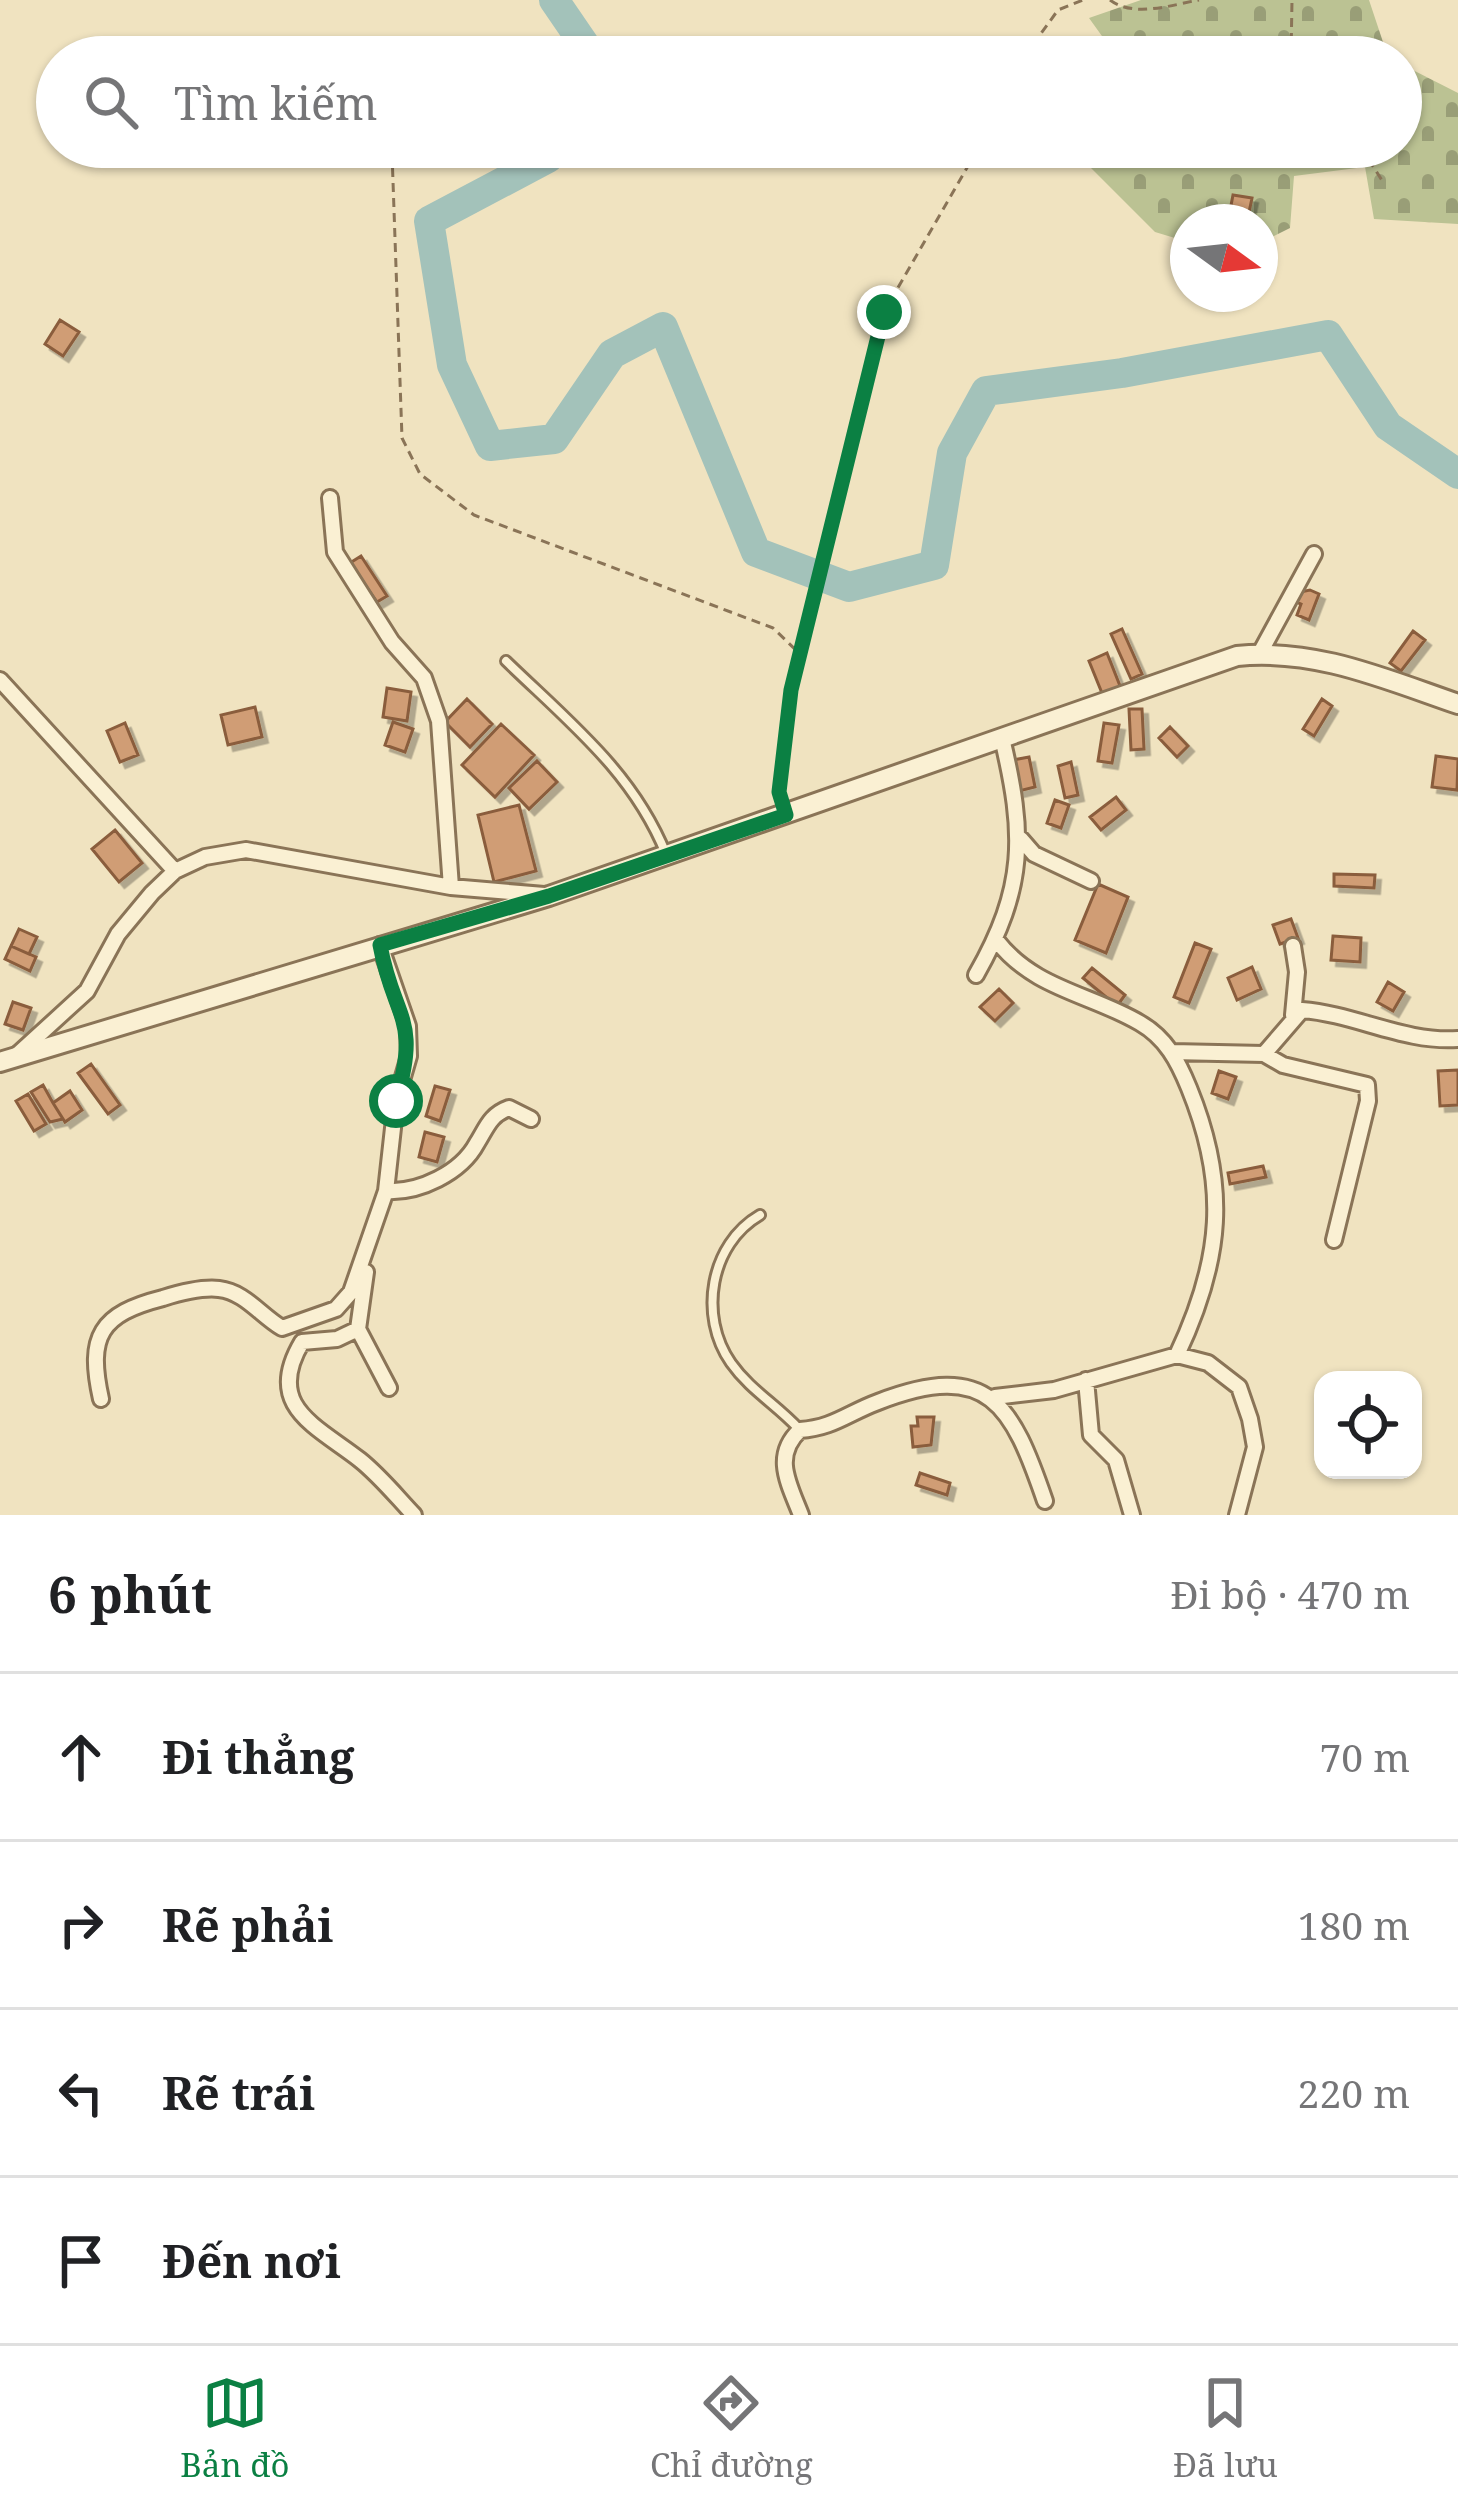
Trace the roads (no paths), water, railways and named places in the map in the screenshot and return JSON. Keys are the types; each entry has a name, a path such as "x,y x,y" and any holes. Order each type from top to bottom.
{"street":[{"path":"330,498 335,552 392,642 424,678 439,721 451,886"},
{"path":"1260,653 1314,554"},
{"path":"7,1060 549,896 1178,672 1260,653 1316,657 1458,704"},
{"path":"0,680 175,872"},
{"path":"976,975 998,941 1021,839 1002,738"},
{"path":"1021,839 1034,854 1091,880"},
{"path":"7,1060 87,991 118,934 175,872 205,857 245,850 451,886 549,896"},
{"path":"998,941 1030,975 1146,1026 1172,1052 1199,1109 1216,1177 1211,1272 1177,1355"},
{"path":"101,1399 94,1357 98,1336 110,1319 130,1306 218,1289 244,1296 282,1328 336,1309 351,1292 386,1191 396,1101 409,1056 408,1027 380,945"},
{"path":"1264,1054 1292,1015 1297,984 1293,946"},
{"path":"1292,1015 1322,1011 1422,1039 1458,1039"},
{"path":"1172,1052 1264,1054 1283,1065 1367,1085 1368,1100 1334,1240"},
{"path":"386,1191 410,1192 430,1185 475,1149 497,1112 509,1108 531,1119"},
{"path":"372,1226 358,1329 389,1388"},
{"path":"358,1329 337,1339 302,1342 286,1380 290,1398 309,1423 380,1477 414,1515"},
{"path":"801,1515 783,1470 787,1442 800,1430 830,1429 873,1403 920,1388 962,1388 994,1396 1054,1390 1177,1355 1208,1363 1239,1387 1255,1447 1237,1515"},
{"path":"1087,1380 1090,1435 1116,1460 1132,1515"},
{"path":"994,1396 1023,1437 1045,1501"}],"lane":[{"path":"506,661 600,748 648,809 667,856"},
{"path":"760,1215 721,1254 710,1307 728,1360 800,1430"}],"waterway":[{"path":"554,0 579,36"},
{"path":"529,168 429,221 452,365 490,446 554,439 612,354 663,327 756,552 849,587 934,565 952,453 986,391 1122,373 1328,335 1388,426 1458,474"}]}
